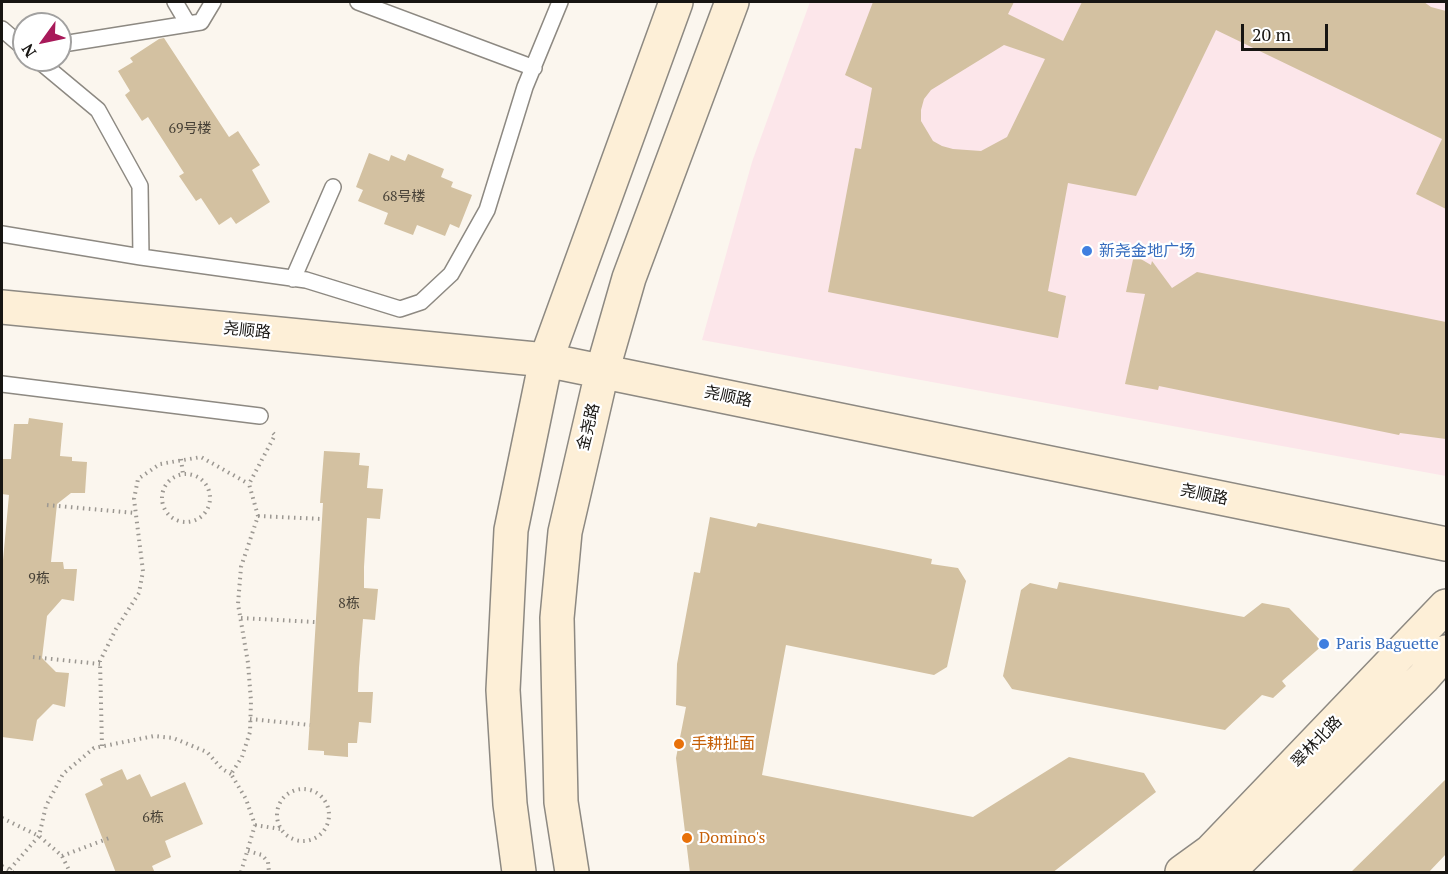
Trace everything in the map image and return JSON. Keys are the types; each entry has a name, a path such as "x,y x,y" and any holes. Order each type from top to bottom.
{"main road":[{"path":"519,873 510,804 503,690 511,530 546,360 676,2"},
{"name":"金尧路","path":"572,873 561,802 557,618 565,532 602,372 629,278 732,2"},
{"name":"尧顺路","path":"2,307 546,360 1446,544"},
{"name":"翠林北路","path":"1182,873 1211,851 1446,606"},
{"name":"翠林北路","path":"1224,873 1239,862 1424,678 1446,652"}],"lane":[{"path":"175,2 188,24"},
{"path":"72,43 201,22 213,2"},
{"path":"358,2 534,68"},
{"path":"2,234 141,257 306,280 400,309 421,302 451,274 487,210 525,87 560,2"},
{"path":"52,72 98,110 140,186 141,257"},
{"path":"293,279 333,187"},
{"path":"2,384 260,416"}],"path":[{"path":"231,774 242,757 250,732 251,701 248,663 238,604 241,567 258,516 249,484 275,435 260,416"},
{"path":"102,746 100,661 116,629 139,593 142,572 134,499 138,479 160,464 201,457 249,484"},
{"path":"181,459 183,474"},
{"path":"183,474 192,474 200,478 207,485 210,494 210,503 206,512 191,521 181,521 173,517 166,510 163,502 163,492 167,484 174,477 183,474"},
{"path":"47,505 135,513"},
{"path":"258,516 322,519"},
{"path":"241,618 315,622"},
{"path":"33,657 100,664"},
{"path":"250,719 310,725"},
{"path":"2,866 12,871 39,836 46,806 63,774 94,748 154,736 173,738 207,752 222,769 231,774 246,800 255,825 241,873"},
{"path":"255,825 280,829 287,837 297,841 307,841 324,831 329,810 325,801 318,793 309,789 298,788 289,792 281,799 277,809 276,819 280,829"},
{"path":"2,818 39,836 62,855 70,873"},
{"path":"62,855 112,837"},
{"path":"248,851 262,855 268,862 269,873"}],"shaded area":[{"name":"新尧金地广场","path":"810,2 1446,2 1446,476 702,340 752,162"}],"building":[{"path":"873,2 1014,2 1008,14 1063,41 1082,2 1424,2 1431,7 1446,11 1446,209 1416,194 1442,139 1216,30 1136,196 1068,183 1048,291 1066,296 1058,338 828,292 855,148 861,149 872,88 845,75","holes":["1004,45 1045,59 1007,137 981,151 953,149 933,141 921,121 924,99 931,90"]},
{"path":"164,38 229,137 238,131 260,165 252,170 270,202 236,224 231,217 219,225 201,198 196,201 179,176 184,173 148,117 142,121 125,95 130,91 118,71 133,62 130,58"},
{"path":"369,153 389,161 391,155 405,161 408,154 444,169 441,177 453,182 451,187 472,195 459,228 450,224 445,236 417,225 413,235 384,224 388,213 358,201 363,190 356,187"},
{"path":"1134,255 1151,265 1152,261 1172,288 1197,272 1446,322 1446,439 1400,433 1399,435 1159,386 1158,390 1125,384 1145,294 1126,292"},
{"path":"29,418 63,423 60,456 72,457 72,461 87,462 85,493 71,493 57,504 51,562 63,562 64,569 77,569 74,601 62,599 47,616 42,658 56,672 69,673 65,707 53,704 37,720 33,741 2,737 2,571 9,495 2,494 2,459 11,459 14,424 28,424"},
{"path":"324,451 360,453 359,465 369,466 367,488 383,489 380,519 367,518 364,567 364,588 378,589 375,620 363,619 359,668 358,692 373,692 371,723 359,722 357,743 348,743 348,757 324,755 324,751 308,750"},
{"path":"710,517 756,527 758,523 932,559 931,564 958,568 966,581 947,667 934,675 786,645 762,775 973,817 1069,757 1144,773 1156,792 1052,873 690,873 676,758 686,707 676,705 677,664 694,572 700,573"},
{"path":"1059,582 1244,617 1262,603 1289,608 1324,644 1282,681 1286,686 1273,698 1262,695 1225,730 1012,689 1003,676 1021,590 1030,583 1057,589"},
{"path":"122,769 127,780 140,774 151,797 185,782 203,824 165,841 171,857 152,866 155,873 116,873 85,794 103,785 100,779"},
{"path":"1446,779 1446,854 1428,873 1350,873"}],"place":[{"name":"新尧金地广场","path":"1087,251"},
{"name":"Paris Baguette","path":"1324,644"},
{"name":"手耕扯面","path":"679,744"},
{"name":"Domino's","path":"687,838"}]}
